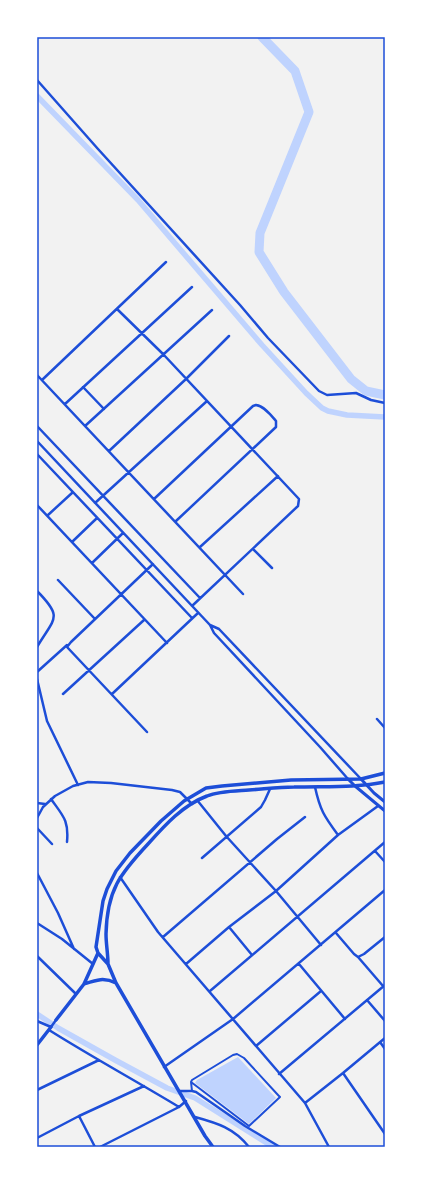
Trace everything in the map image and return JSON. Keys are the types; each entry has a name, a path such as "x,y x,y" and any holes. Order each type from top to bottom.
{"main road":[{"path":"108,964 98,953 96,947 103,901 107,889 116,871 130,853 174,809 188,799 206,788 291,780 361,779 385,774"},
{"path":"211,1146 116,983 108,964 106,934 111,894 120,877 134,859 157,835 176,816 197,800 208,795 224,792 354,786 385,782"},
{"path":"152,830 157,835"},
{"path":"56,1020 84,984 98,953"},
{"path":"84,984 103,978 116,983"},
{"path":"37,1045 50,1028"}],"street":[{"path":"37,80 268,338 319,391 327,394 356,393 370,400 385,403"},
{"path":"42,380 166,262"},
{"path":"65,404 192,287"},
{"path":"117,309 163,354 253,448 297,496 300,503 192,606"},
{"path":"85,426 212,310"},
{"path":"109,451 186,379 229,336"},
{"path":"37,375 243,594"},
{"path":"83,387 104,409"},
{"path":"96,503 207,400"},
{"path":"154,499 256,405 262,406 274,418 277,424 276,427 176,522"},
{"path":"37,426 200,598"},
{"path":"37,441 210,625 214,633 320,747 354,786 385,811"},
{"path":"37,454 192,618"},
{"path":"200,547 278,476"},
{"path":"48,515 72,492"},
{"path":"37,504 167,643"},
{"path":"72,542 97,518"},
{"path":"92,563 123,533"},
{"path":"253,549 272,568"},
{"path":"37,672 153,564"},
{"path":"58,580 95,619"},
{"path":"37,591 52,608 55,618 52,626 37,647"},
{"path":"112,694 198,613"},
{"path":"63,694 144,620"},
{"path":"210,625 219,629 366,785 385,802"},
{"path":"68,644 67,647 147,732"},
{"path":"37,680 47,721 78,785"},
{"path":"377,719 385,728"},
{"path":"320,747 326,742"},
{"path":"37,818 43,807 51,799 67,790 88,782 172,790 180,792 192,804"},
{"path":"315,787 324,816 338,835"},
{"path":"202,858 261,807 270,789"},
{"path":"51,799 66,822 68,829 67,842"},
{"path":"197,800 226,836 276,891 321,945"},
{"path":"37,803 46,804"},
{"path":"186,964 229,927 276,891 338,835 378,806"},
{"path":"163,937 287,830 305,817"},
{"path":"37,828 52,844"},
{"path":"210,991 385,842"},
{"path":"375,850 385,862"},
{"path":"37,873 58,913 74,949"},
{"path":"120,877 163,937 305,1103 329,1147"},
{"path":"164,1067 233,1019 385,890"},
{"path":"37,923 62,939 93,964"},
{"path":"229,927 252,955"},
{"path":"279,1074 384,986 336,932"},
{"path":"358,957 385,937"},
{"path":"37,956 76,994"},
{"path":"299,964 345,1019"},
{"path":"256,1046 321,991"},
{"path":"367,1000 385,1021"},
{"path":"50,1028 56,1020"},
{"path":"37,1021 98,1060 179,1107"},
{"path":"305,1103 343,1074 385,1038"},
{"path":"380,1042 385,1049"},
{"path":"191,1082 249,1126 280,1098 244,1058 238,1054 195,1077 191,1082 192,1091"},
{"path":"37,1090 98,1060"},
{"path":"343,1074 385,1134"},
{"path":"37,1138 79,1116 145,1086"},
{"path":"180,1091 192,1091 280,1147"},
{"path":"100,1147 179,1107 186,1101"},
{"path":"79,1116 95,1147"},
{"path":"195,1117 218,1123 228,1128 249,1147"}],"water":[{"path":"238,1057 276,1098 249,1124 195,1083 197,1080"}],"waterway":[{"path":"262,37 295,71 309,112 260,233 259,252 284,292 351,379 366,391 385,395"},
{"path":"37,96 138,200 262,345 306,393 322,408 328,411 347,415 385,417"},
{"path":"37,1014 58,1028 167,1088 195,1098 273,1147"}]}
